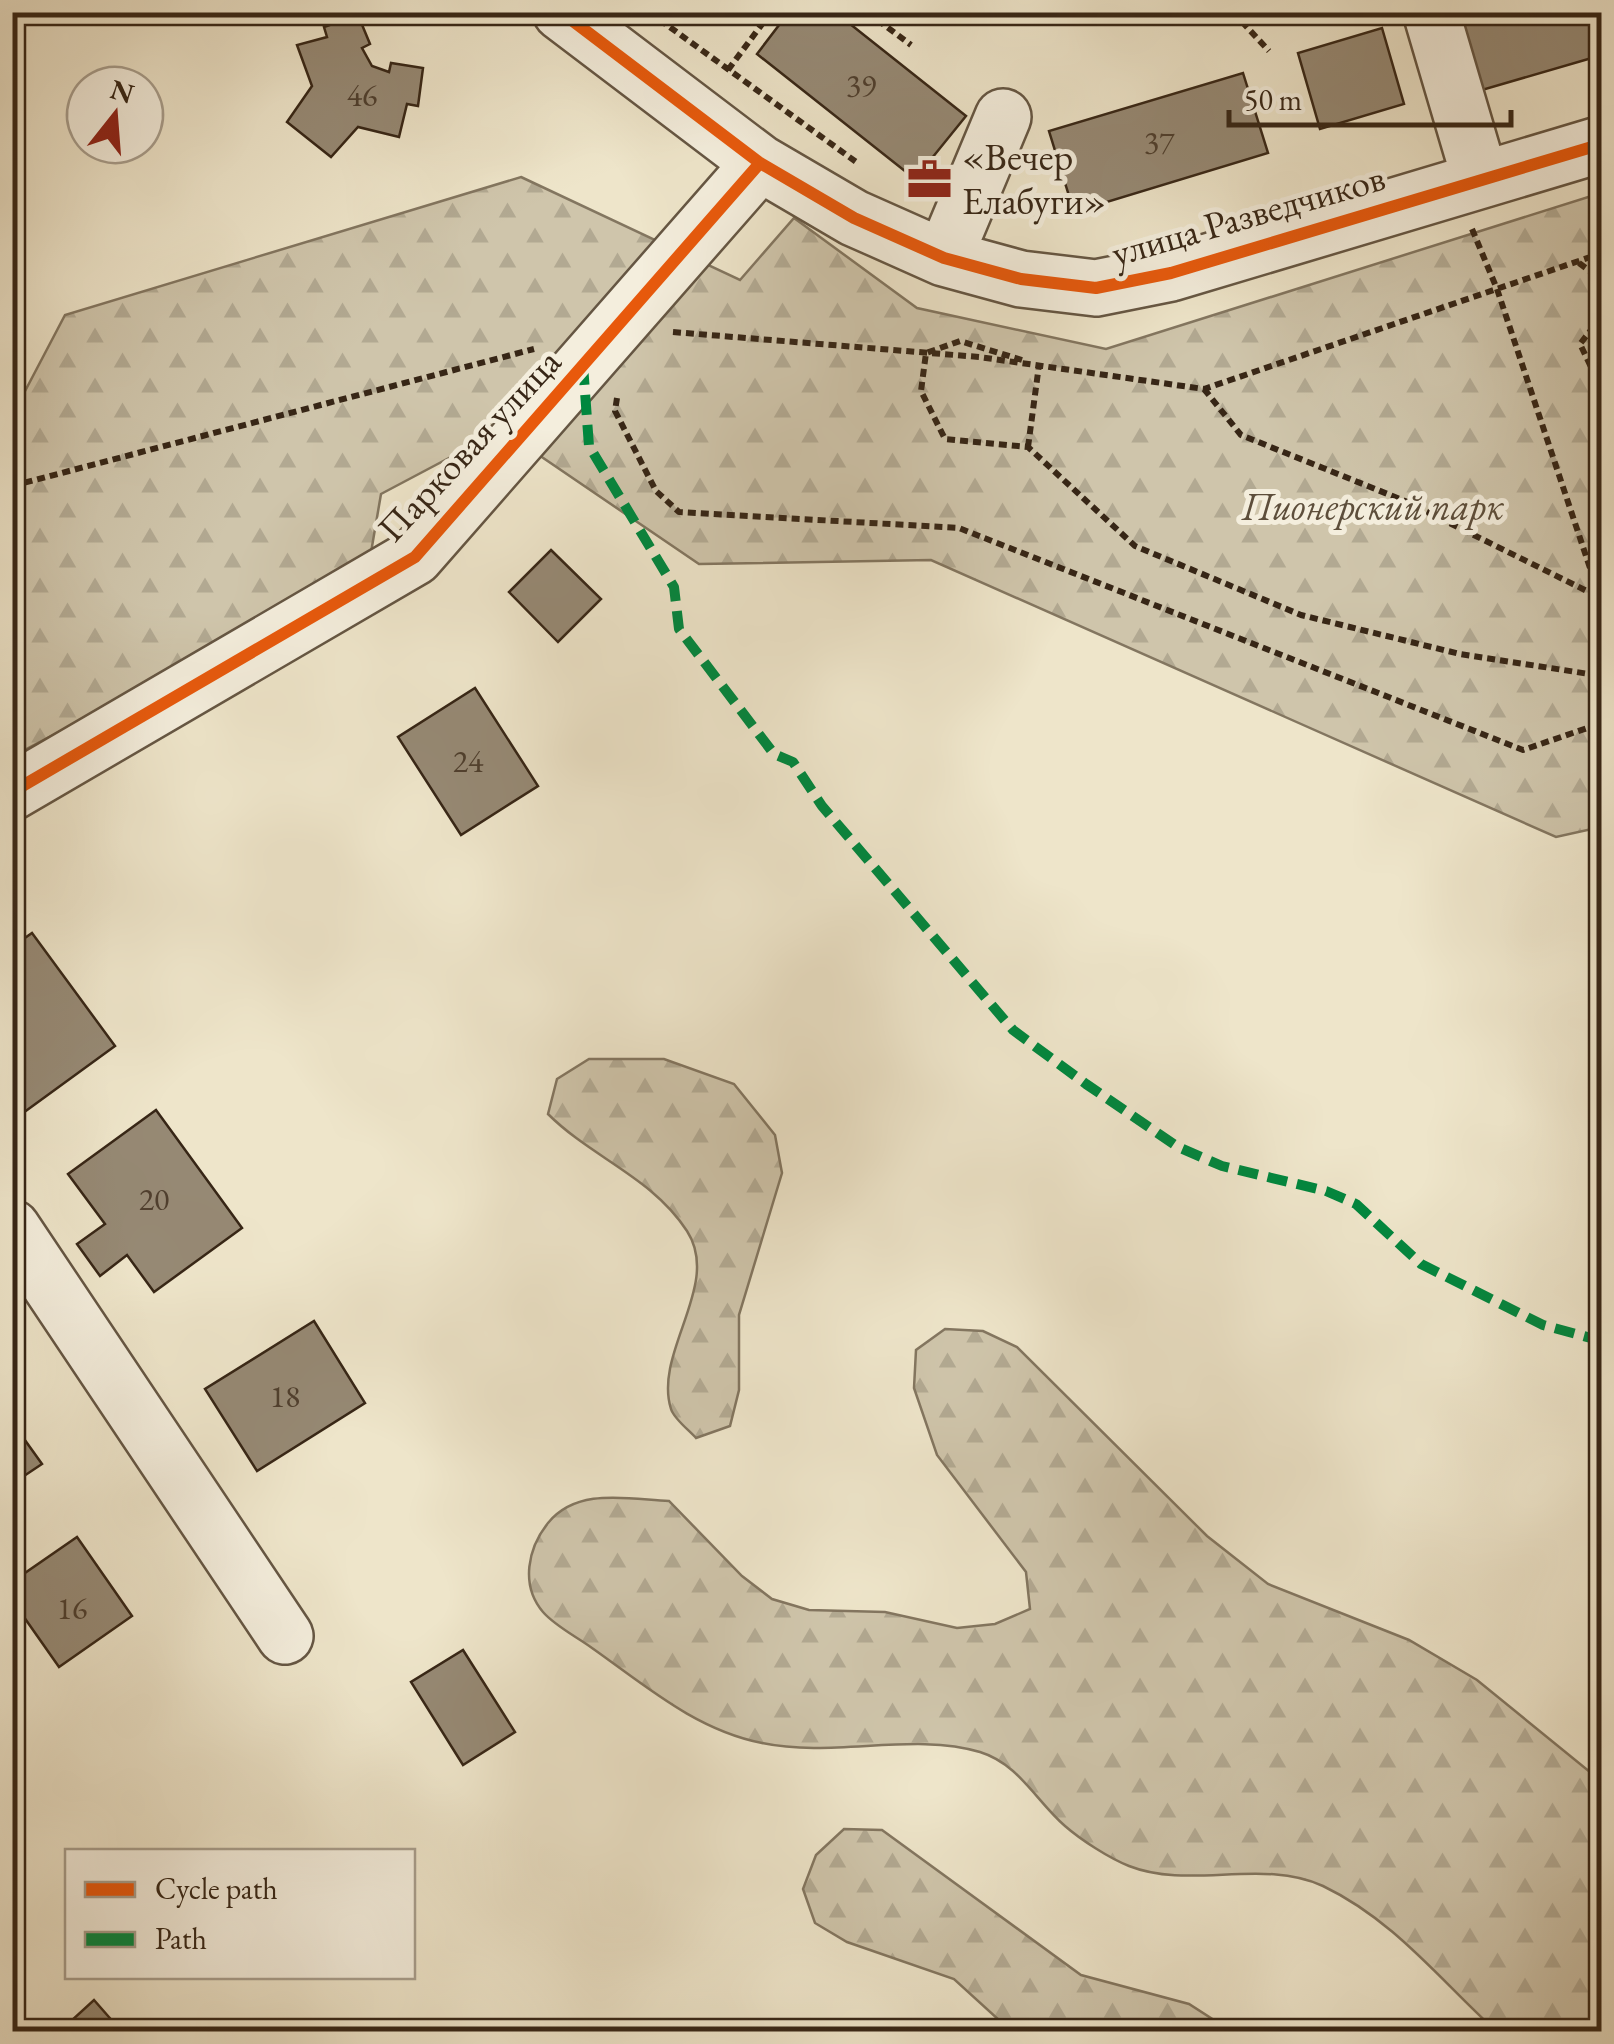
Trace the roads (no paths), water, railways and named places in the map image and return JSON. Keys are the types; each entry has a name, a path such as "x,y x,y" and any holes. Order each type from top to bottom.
{"street":[{"name":"улица Разведчиков","path":"561,12 760,163 854,218 944,258 1021,279 1096,288 1172,274 1602,144"},
{"path":"1432,12 1467,182"},
{"path":"944,258 1003,117"},
{"name":"Парковая улица","path":"12,792 415,558 760,163"},
{"path":"12,1228 284,1636"}],"place":[{"name":"«Вечер Елабуги»","path":"929,179"}],"park label":[{"name":"Пионерский парк","path":"1373,506"}]}
